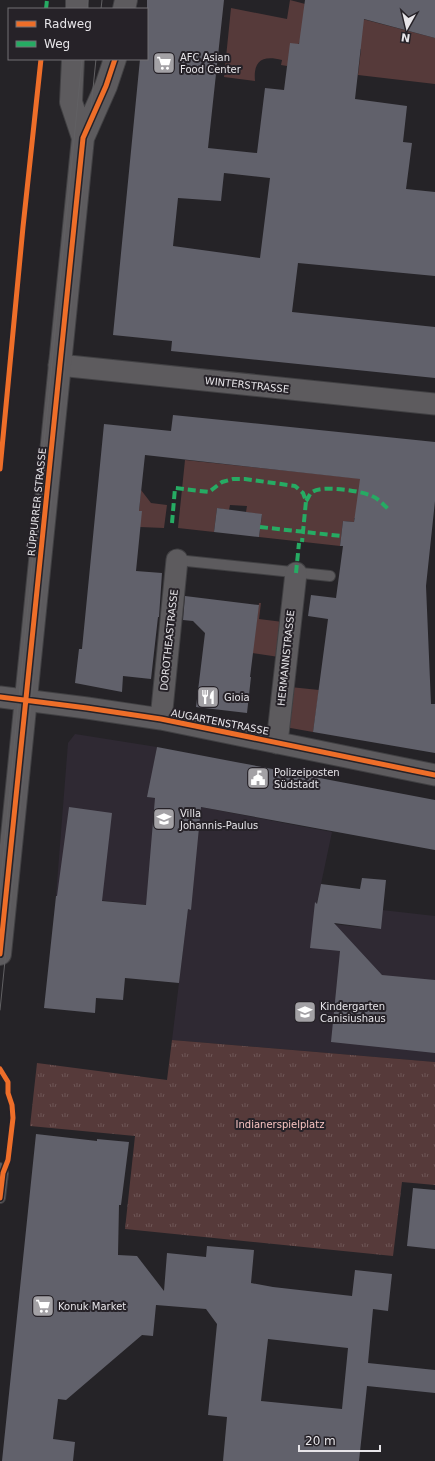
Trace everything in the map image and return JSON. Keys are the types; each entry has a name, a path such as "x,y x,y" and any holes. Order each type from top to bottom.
{"main road":[{"name":"RÜPPURRER STRASSE","path":"73,60 71,102 83,138"},
{"name":"RÜPPURRER STRASSE","path":"0,954 83,138 106,86 115,60"}],"street":[{"name":"WINTERSTRASSE","path":"59,365 435,404"},
{"name":"DOROTHEASTRASSE","path":"161,719 177,560"},
{"name":"HERMANNSTRASSE","path":"277,743 296,573"},
{"name":"AUGARTENSTRASSE","path":"0,697 161,719 435,775"}],"lane":[{"path":"177,560 330,576"},
{"path":"0,1168 3,1173 0,1198"}],"shaded area":[{"path":"75,734 157,747 148,797 332,832 313,922 380,929 382,910 435,916 435,1062 172,1040 188,909 56,896 68,743"}],"green space":[{"path":"290,0 435,38 435,84 358,75 361,49 300,41 287,66 281,65 282,60 269,58 258,64 256,68 255,81 224,77 231,8 287,19"},
{"path":"185,460 403,483 371,520 354,518 354,522 343,521 340,546 259,537 262,515 246,512 247,506 230,505 229,510 217,508 214,532 178,528"},
{"path":"141,490 151,503 167,505 164,528 140,527 139,511"},
{"path":"259,603 261,603 259,619 283,622 279,657 252,653"},
{"path":"290,687 319,690 313,732 285,727"},
{"name":"Indianerspielplatz","path":"172,1040 435,1062 435,1185 402,1182 393,1256 125,1229 135,1136 30,1126 37,1063 167,1080"}],"building":[{"path":"147,0 224,0 208,148 257,153 265,88 284,90 290,43 299,44 305,0 435,0 435,38 364,19 355,99 407,106 403,142 412,143 406,189 435,192 435,276 298,263 292,312 435,327 435,378 171,351 172,341 113,335 140,60 148,60","holes":["224,173 270,178 260,258 173,246 178,198 221,201"]},
{"path":"173,415 435,442 435,501 426,586 431,704 435,704 435,753 313,732 328,619 308,616 311,595 336,598 343,546 340,546 343,521 354,522 360,479 145,455 139,511 142,511 136,571 162,573 159,617 151,679 123,676 122,692 75,683 79,649 82,649 104,424 171,431"},
{"path":"217,508 262,514 259,537 214,532"},
{"path":"185,596 259,605 247,713 196,707 205,633 193,621 183,620"},
{"path":"157,747 435,800 435,850 201,807 191,910 188,909 179,983 125,978 123,1000 96,998 95,1013 44,1008 56,896 69,807 112,813 102,901 146,905 155,798 147,797"},
{"path":"362,878 386,880 381,929 334,923 382,975 435,980 435,1053 331,1042 340,951 310,948 315,902 317,904 321,884 360,889"},
{"path":"36,1134 97,1141 97,1139 129,1142 121,1205 119,1205 118,1255 137,1256 164,1291 167,1253 206,1257 207,1246 254,1250 251,1283 273,1287 352,1296 355,1270 392,1274 388,1311 373,1309 368,1363 435,1370 435,1393 367,1386 359,1461 223,1461 227,1417 208,1415 217,1324 206,1309 156,1305 153,1336 142,1335 66,1400 58,1399 53,1439 75,1442 73,1461 2,1461","holes":["268,1339 348,1348 342,1409 261,1401"]},
{"path":"413,1188 435,1190 435,1249 407,1246"}],"tram line":[{"path":"87,8 88,0"},
{"path":"101,8 102,0"},
{"path":"0,889 82,60"},
{"path":"0,1010 96,60"}],"marked path":[{"path":"46,8 47,0"},
{"path":"172,523 175,488 209,492 222,482 233,479 245,479 295,486 303,493 306,501 302,542"},
{"path":"306,501 311,493 316,490 341,489 372,496 379,500 389,510"},
{"path":"260,527 341,536"},
{"path":"296,573 299,543"}],"cycle path":[{"path":"0,469 41,60"},
{"path":"0,954 83,138 106,86 115,60"},
{"path":"0,697 161,719 435,775"},
{"path":"0,1069 8,1082 8,1093 12,1105 13,1118 8,1160 3,1173 0,1198"}],"place":[{"name":"AFC Asian Food Center","path":"164,63"},
{"name":"Gioia","path":"208,697"},
{"name":"Polizeiposten Südstadt","path":"258,778"},
{"name":"Villa Johannis-Paulus","path":"164,819"},
{"name":"Kindergarten Canisiushaus","path":"305,1012"},
{"name":"Konuk Market","path":"43,1306"}]}
